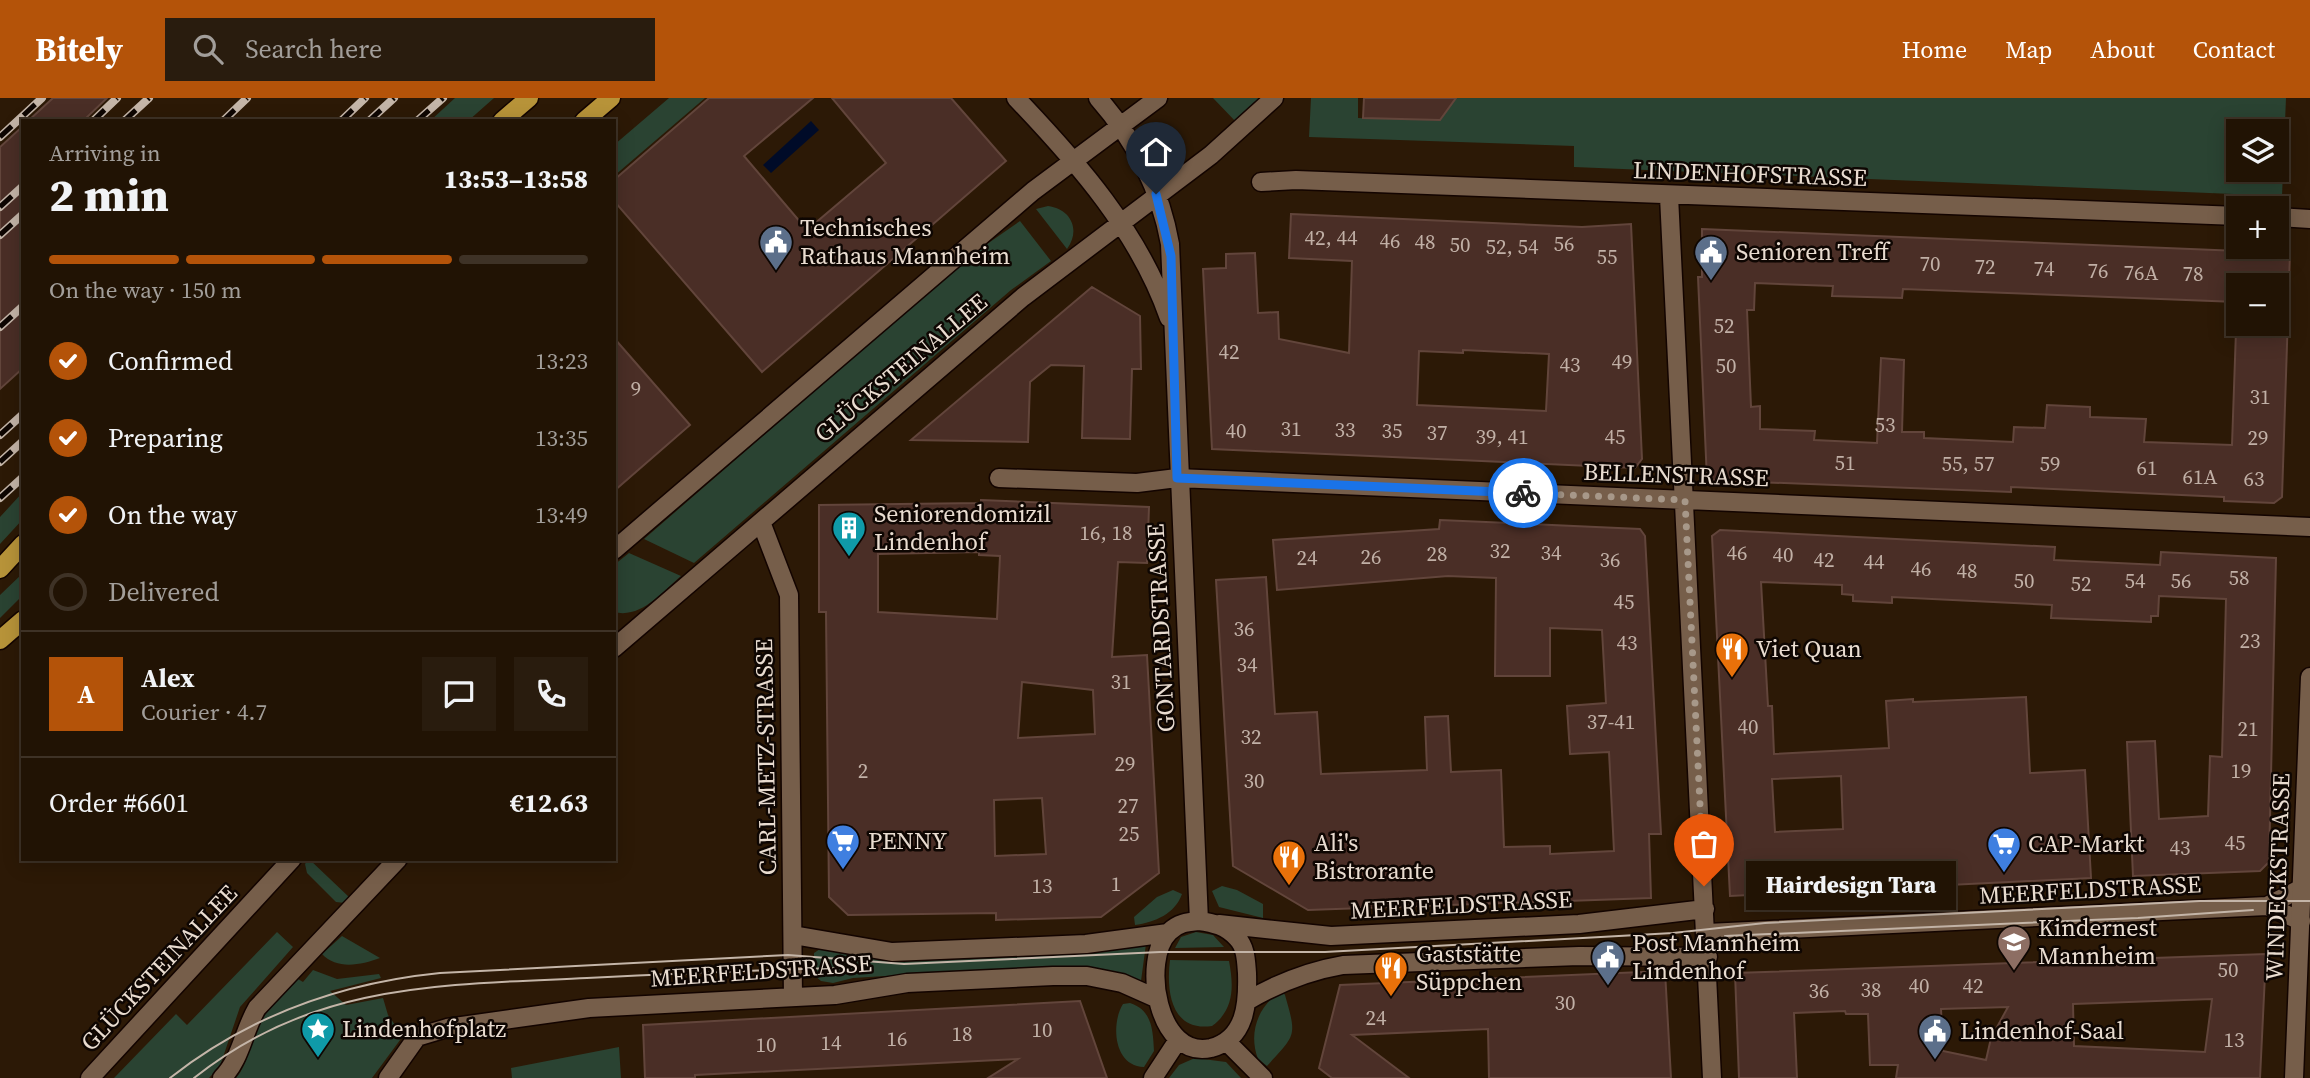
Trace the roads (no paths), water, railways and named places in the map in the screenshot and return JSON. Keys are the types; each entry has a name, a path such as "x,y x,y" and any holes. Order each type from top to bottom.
{"main road":[{"path":"504,119 529,98"},
{"path":"586,119 611,98"},
{"path":"0,569 21,546"},
{"path":"0,640 21,622"}],"street":[{"name":"GONTARDSTRASSE","path":"1016,98 1074,160 1120,223 1156,286 1173,332"},
{"name":"GONTARDSTRASSE","path":"1098,98 1123,126 1142,159 1156,194 1170,244 1177,478 1199,921"},
{"name":"GLÜCKSTEINALLEE","path":"616,548 1018,204 1158,98"},
{"name":"GLÜCKSTEINALLEE","path":"616,646 1023,297 1211,155 1274,98"},
{"name":"LINDENHOFSTRASSE","path":"1261,182 1296,180 2226,216"},
{"path":"1669,196 1713,1078"},
{"path":"2289,218 2310,219"},
{"name":"BELLENSTRASSE","path":"999,478 1137,483 1177,478 2310,527"},
{"name":"CARL-METZ-STRASSE","path":"761,522 789,596 793,997"},
{"path":"616,626 633,631"},
{"name":"WINDECKSTRASSE","path":"2294,1078 2306,921 2310,677"},
{"name":"GLÜCKSTEINALLEE","path":"90,1078 290,861"},
{"path":"222,1078 234,1066 246,1027 257,1009 396,861"},
{"name":"MEERFELDSTRASSE","path":"1707,933 2267,906 2306,888"},
{"name":"MEERFELDSTRASSE","path":"2267,906 2306,921"},
{"name":"MEERFELDSTRASSE","path":"1219,924 1345,936 1579,924 1705,909"},
{"path":"1199,921 1219,924 1239,939 1246,955 1249,1000 1242,1023 1226,1041 1209,1048 1194,1047 1178,1040 1164,1023 1158,999 1159,954 1168,933 1180,923 1199,921"},
{"name":"MEERFELDSTRASSE","path":"793,935 891,952 1086,944 1168,933"},
{"path":"1249,1000 1282,981 1311,971 1343,965 1579,956 1708,957"},
{"name":"MEERFELDSTRASSE","path":"388,1078 417,1037 447,1028 589,1008 835,995 907,983 1065,976 1087,976 1122,983 1158,999"},
{"path":"1153,1078 1178,1040"},
{"path":"1226,1041 1264,1078"}],"water":[{"path":"811,121 819,130 771,173 763,165"}],"tram line":[{"path":"170,1078 231,1037 297,1006 367,985 440,973 788,955 904,964 1160,952 1325,952 1673,933 1765,923 2200,901 2310,901"},
{"path":"1725,936 2138,918 2253,910"},
{"path":"194,1078 239,1046 286,1023 333,1006 381,995 481,983 837,968"}],"railway":[{"path":"0,137 42,98"},
{"path":"95,119 117,98"},
{"path":"126,119 149,98"},
{"path":"225,119 247,98"},
{"path":"343,119 365,98"},
{"path":"371,119 394,98"},
{"path":"419,119 443,98"},
{"path":"0,207 21,188"},
{"path":"0,235 21,216"},
{"path":"0,327 21,308"},
{"path":"0,435 21,416"},
{"path":"0,462 21,443"},
{"path":"0,498 21,479"}],"place":[{"name":"Technisches Rathaus Mannheim","path":"776,272"},
{"name":"Senioren Treff","path":"1711,282"},
{"name":"Seniorendomizil Lindenhof","path":"849,558"},
{"name":"Viet Quan","path":"1732,679"},
{"name":"PENNY","path":"843,871"},
{"name":"CAP-Markt","path":"2004,874"},
{"name":"Hairdesign Tara","path":"1704,886"},
{"name":"Ali's Bistrorante","path":"1289,887"},
{"name":"Kindernest Mannheim","path":"2014,972"},
{"name":"Post Mannheim Lindenhof","path":"1608,987"},
{"name":"Gaststätte Süppchen","path":"1391,998"},
{"name":"Lindenhofplatz","path":"318,1059"},
{"name":"Lindenhof-Saal","path":"1935,1061"}]}
